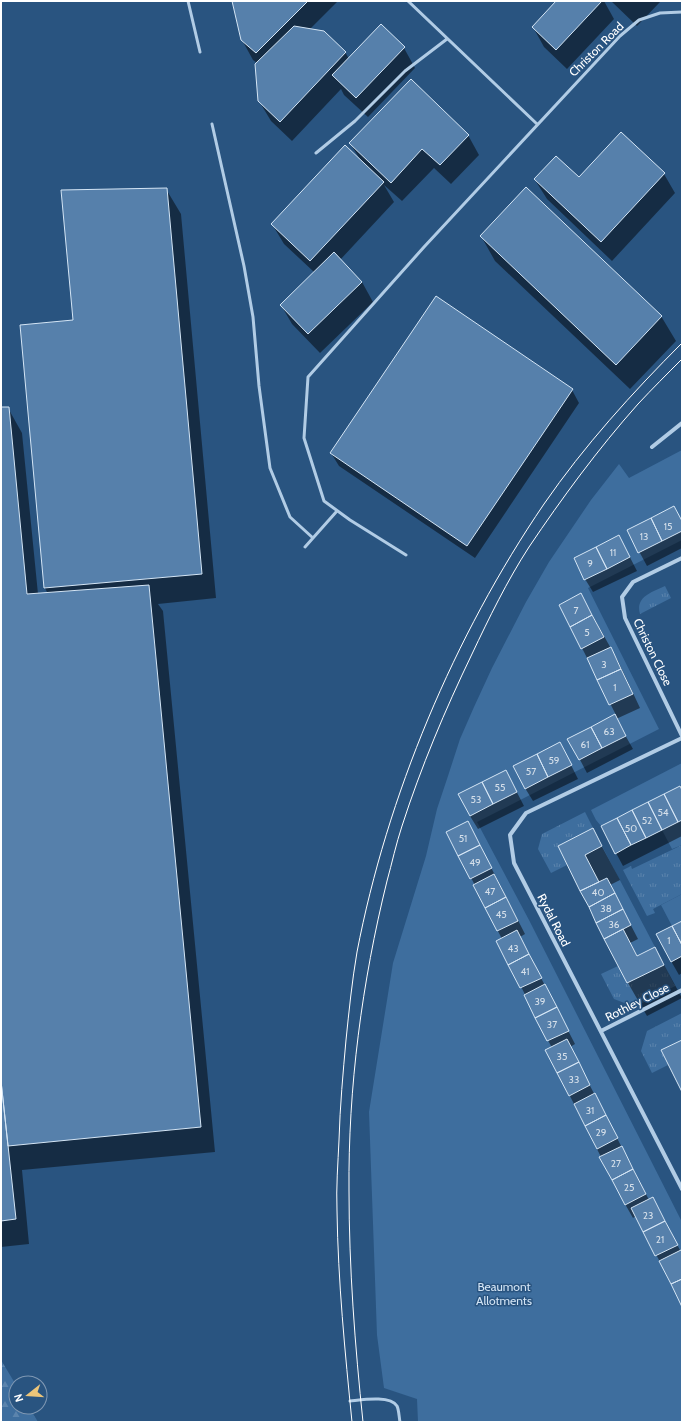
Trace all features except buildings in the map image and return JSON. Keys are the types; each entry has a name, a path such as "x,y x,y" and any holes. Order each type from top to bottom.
{"street":[{"path":"652,447 682,423"},
{"name":"Christon Close","path":"682,558 633,582 622,597 625,618 682,737"},
{"name":"Rydal Road","path":"682,737 526,813 510,835 514,863 682,1189"},
{"name":"Rothley Close","path":"601,1031 682,990"}],"lane":[{"path":"188,1 200,52"},
{"path":"408,1 537,124"},
{"name":"Christon Road","path":"406,555 337,511 324,501 304,438 308,377 424,247 620,36 639,20 660,14 682,12"},
{"path":"316,153 354,121 405,71 447,39"},
{"path":"212,124 244,266 253,317 259,386 270,468 290,517 313,538"},
{"path":"305,546 337,511"},
{"path":"350,1401 385,1399 392,1402 397,1407 400,1422"}],"green space":[{"name":"Beaumont Allotments","path":"682,450 682,540 588,588 659,729 477,822 529,920 682,1222 682,1422 418,1422 417,1399 384,1388 377,1335 369,1112 393,963 426,856 437,809 460,739 492,668 526,602 549,562 591,500 619,464 629,478"},
{"path":"665,586 671,598 640,614 639,608 642,599 650,593"},
{"path":"682,763 682,785 601,826 596,820 591,810"},
{"path":"585,812 593,828 558,846 567,865 551,873 538,849 542,834"},
{"path":"682,820 682,845 672,849 662,830"},
{"path":"682,845 682,894 653,909 655,913 647,916 623,870 631,866 632,869"},
{"path":"602,846 655,947 637,956 623,929 631,925 607,878 599,882 585,855"},
{"path":"682,894 682,921 672,926 661,905"},
{"path":"664,965 675,986 635,1007 614,999 601,974 618,966 627,983"},
{"path":"682,1013 682,1040 661,1050 668,1065 652,1073 641,1051 647,1031"},
{"path":"1,1360 10,1375 8,1375 8,1415 34,1415 38,1422 1,1422"}],"tram line":[{"path":"352,1422 342,1316 339,1264 337,1193 340,1115 347,1029 357,952 370,893 386,835 406,776 428,719 453,663 481,608 511,555 544,504 575,461 645,381 682,343"},
{"path":"363,1422 351,1278 349,1191 351,1113 358,1035 370,958 387,881 400,833 425,760 452,696 492,613 521,560 567,492 609,438 638,404 682,359"}]}
